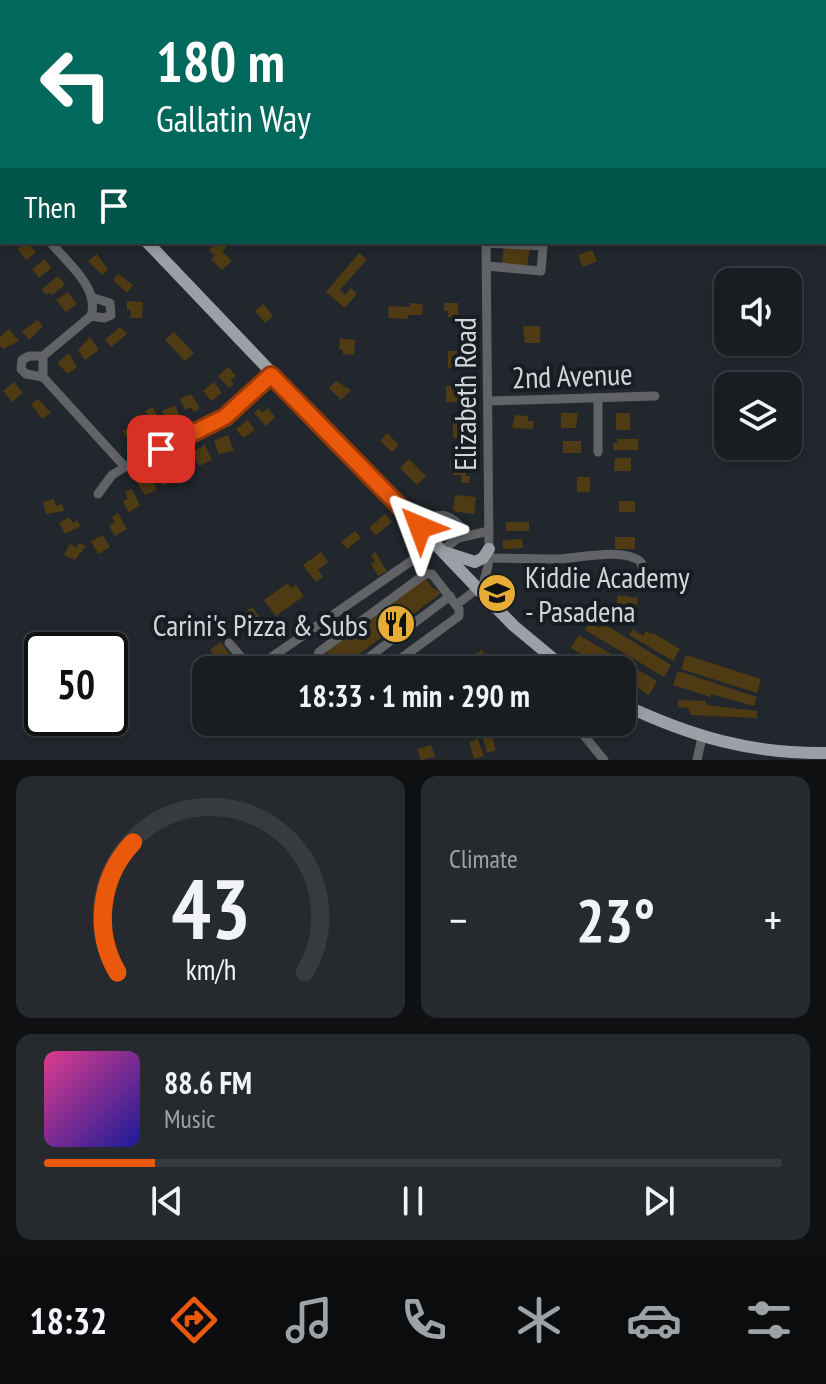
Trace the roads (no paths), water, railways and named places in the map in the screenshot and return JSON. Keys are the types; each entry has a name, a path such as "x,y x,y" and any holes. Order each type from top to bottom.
{"main road":[{"path":"149,244 514,626 550,656"},
{"path":"439,547 475,562 488,554"},
{"path":"636,711 702,737 769,755 820,751"},
{"path":"733,745 750,760"},
{"path":"790,760 820,751"}],"street":[{"path":"52,244 94,298 110,303 111,315 104,318 91,316"},
{"name":"Elizabeth Road","path":"479,590 488,554 489,531 486,244"},
{"path":"487,266 541,271 543,246 514,244"},
{"path":"94,298 91,316 43,356 29,356 22,360 21,369 26,374 43,377 125,467"},
{"path":"43,356 43,377"},
{"path":"98,494 112,475 125,467 225,417 271,375"},
{"name":"2nd Avenue","path":"489,401 655,396"},
{"path":"598,398 598,452"},
{"path":"420,527 426,521 445,516 456,520 467,534"},
{"path":"229,643 246,663 260,665 439,547 467,534 489,531"},
{"path":"488,554 561,559 594,555 635,557 641,562 644,580"},
{"path":"318,656 319,652 425,574 433,575 460,610 458,617 404,656"},
{"path":"372,656 453,600 479,590"},
{"path":"584,736 604,760"},
{"path":"697,760 702,737"}],"place":[{"name":"Kiddie Academy - Pasadena","path":"497,593"},
{"name":"Carini's Pizza & Subs","path":"396,624"}]}
